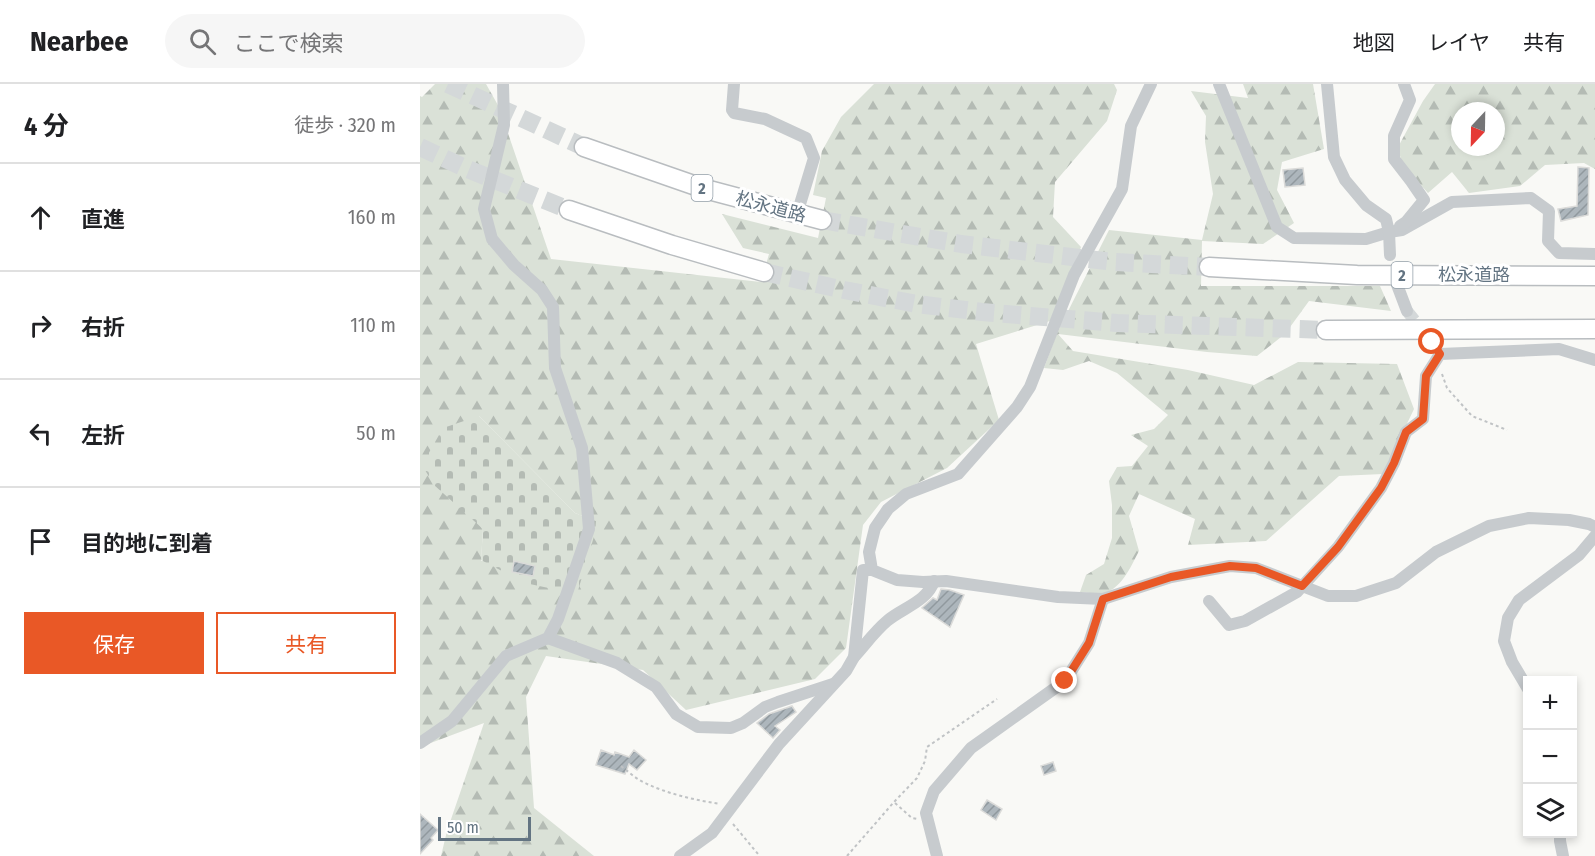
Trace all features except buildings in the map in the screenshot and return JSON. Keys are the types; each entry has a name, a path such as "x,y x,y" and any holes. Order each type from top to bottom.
{"highway":[{"name":"松永道路","path":"584,147 705,189 822,220"},
{"path":"569,210 672,245 764,272"},
{"name":"松永道路","path":"1209,267 1357,275 1595,276"},
{"path":"1326,330 1595,329"}],"street":[{"path":"420,743 452,721 506,656 548,638 558,620 589,529 582,448 555,368 553,307 542,290 514,265 492,239 484,209 504,125 503,84"},
{"path":"734,84 732,110 734,113 765,119 806,138 814,158 797,214"},
{"path":"872,570 868,552 875,528 888,509 906,494 958,474 1017,407 1030,387 1074,275 1122,189 1131,126 1151,84"},
{"path":"1219,84 1277,227 1294,238 1366,239 1402,230 1452,202 1531,198 1548,211 1548,241 1559,253 1595,254"},
{"path":"1327,84 1334,157 1345,180 1366,205 1386,219 1390,255"},
{"path":"1389,232 1406,222 1424,201 1394,159 1394,136 1410,100 1404,84"},
{"path":"1396,282 1407,311"},
{"path":"1557,330 1559,349"},
{"path":"1432,342 1440,354"},
{"path":"1440,354 1559,349 1595,360"},
{"path":"1209,601 1229,625 1245,621 1297,592 1338,547 1381,488 1406,432 1423,419 1426,376 1440,354"},
{"path":"854,657 863,570 872,570 897,580 946,580 1058,597 1103,599 1171,577 1230,566 1256,568 1328,596 1356,596 1396,583 1436,552 1489,526 1530,518 1569,520 1589,524 1595,528"},
{"path":"1523,682 1504,641 1508,618 1519,600 1579,555 1595,536"},
{"path":"680,856 712,832 779,744 834,684 854,657 887,620 916,602 932,588 934,581"},
{"path":"937,856 926,813 934,791 971,748 1065,681 1089,643 1103,599"},
{"path":"548,638 617,663 656,687 676,714 698,727 731,728 743,723 765,707 834,684"},
{"path":"1560,838 1563,856"}],"path":[{"path":"1440,354 1439,367 1447,388 1465,409 1472,416 1507,430"},
{"path":"847,856 917,778 925,761 927,747 997,699"},
{"path":"621,766 644,782 728,811 758,854"},
{"path":"894,802 912,818 928,822"}],"green space":[{"path":"435,84 486,84 499,107 551,259 761,282 769,254 743,248 722,214 818,238 826,198 813,195 822,151 841,117 874,84 1114,84 1117,90 1107,121 1055,182 1053,217 1081,247 1050,321 976,344 999,420 947,468 881,502 863,525 846,648 815,679 686,710 643,670 546,656 526,697 534,808 594,856 441,856 447,831 484,723 420,747 420,96 422,97","holes":["479,416 575,513 596,521 481,561 483,529"]},
{"path":"1243,84 1313,84 1324,149 1282,162 1277,190 1294,223 1263,244 1202,241 1201,286 1380,286 1391,311 1309,301 1285,334 1257,356 1058,334 1073,351 1188,370 1254,385 1298,362 1397,364 1414,409 1383,474 1339,476 1266,541 1188,545 1195,519 1139,494 1129,516 1139,551 1128,571 1119,584 1107,592 1100,594 1080,592 1086,575 1104,564 1112,538 1109,481 1117,467 1132,466 1148,446 1131,435 1154,429 1168,415 1117,373 1089,361 1063,370 1044,368 1057,333 1109,230 1202,240 1213,194 1205,142 1206,116 1191,91 1248,98"},
{"path":"1435,84 1595,84 1595,169 1584,163 1545,165 1520,186 1469,193 1452,172 1428,193 1402,164 1398,147"},
{"path":"479,416 575,513 596,521 595,533 577,594 525,583 481,560 483,529 434,485 422,465 443,428"}],"tunnel":[{"path":"448,84 584,147"},
{"path":"420,147 465,168 569,210"},
{"path":"822,220 961,244 1114,262 1209,267"},
{"path":"764,272 917,304 982,312 1117,323 1326,330"},
{"path":"1407,311 1432,342"}],"route":[{"path":"1065,681 1089,643 1103,599 1171,577 1230,566 1256,568 1302,586 1338,547 1381,488 1406,432 1423,419 1426,376 1440,354 1432,342"}]}
